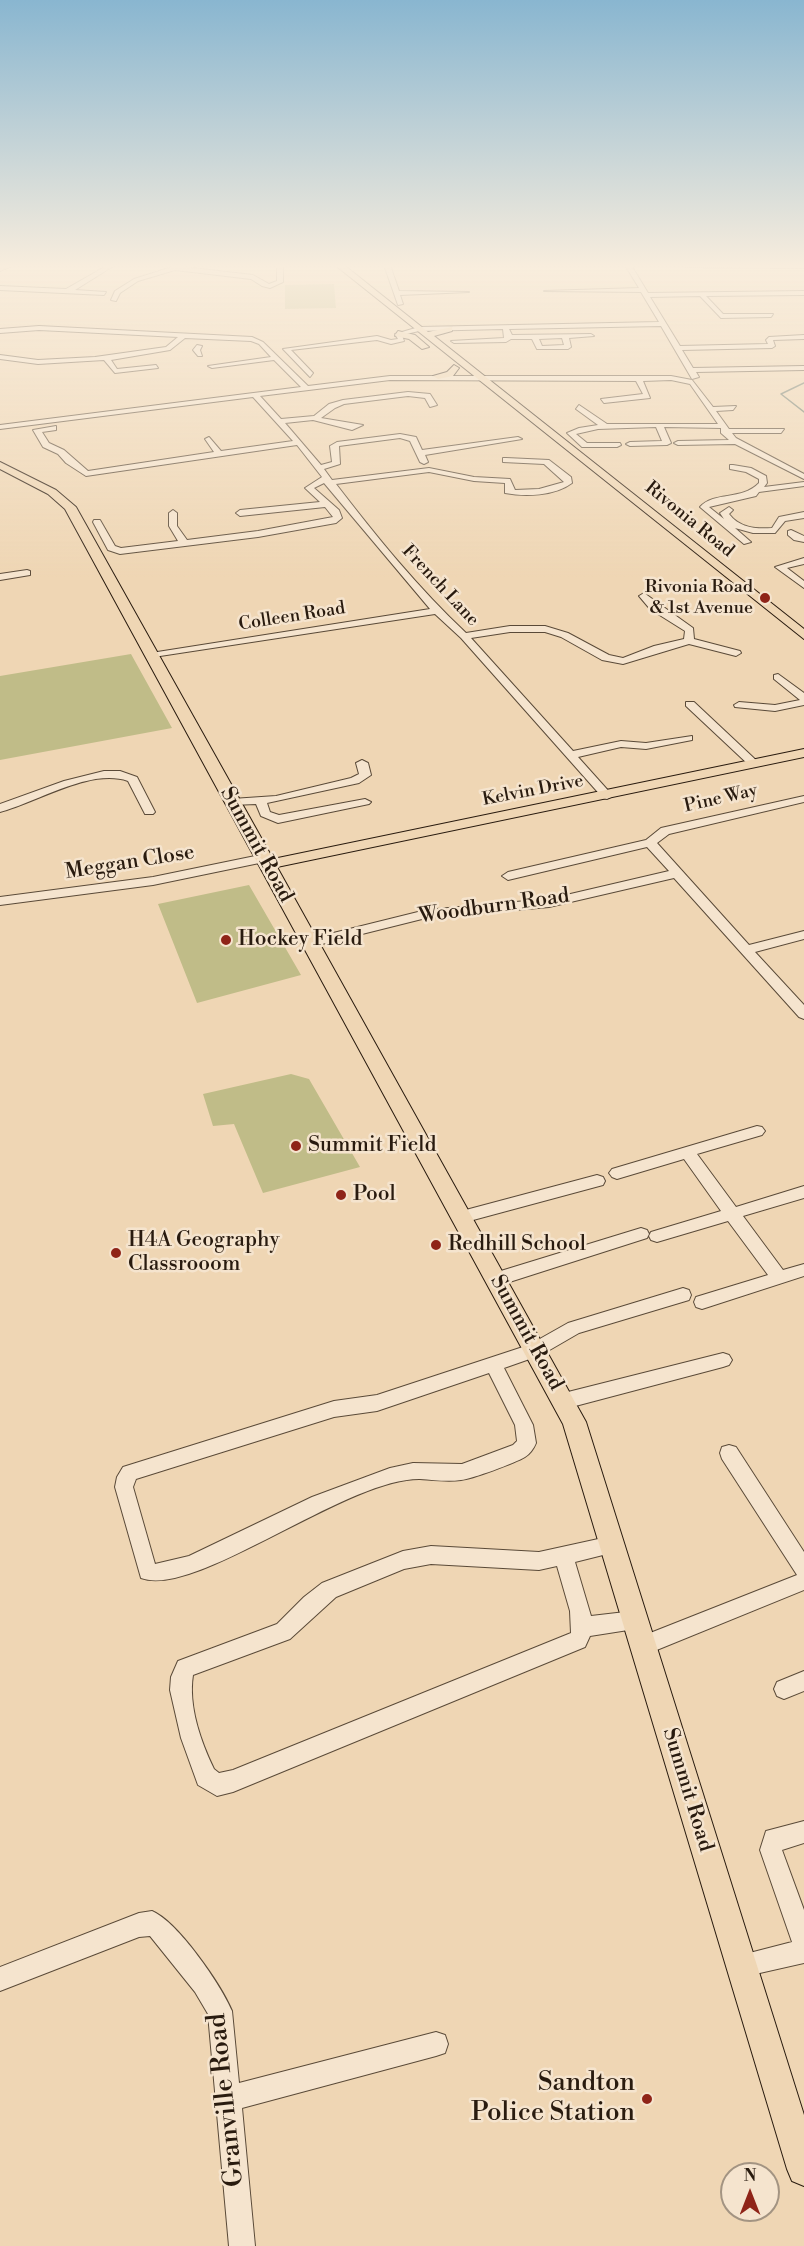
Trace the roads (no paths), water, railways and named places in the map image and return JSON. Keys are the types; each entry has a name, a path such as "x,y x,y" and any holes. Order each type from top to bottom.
{"main road":[{"path":"438,376 450,374 452,370"},
{"name":"Rivonia Road","path":"455,370 579,456"},
{"name":"Rivonia Road","path":"471,370 804,635"},
{"path":"493,388 494,381 507,379"},
{"name":"Summit Road","path":"0,465 66,503 267,861 310,944 574,1422 804,2169"},
{"name":"Kelvin Drive","path":"267,861 607,796 804,753"}],"street":[{"path":"288,370 305,387"},
{"path":"305,370 310,375"},
{"path":"691,370 693,374 770,370"},
{"path":"0,427 395,376 620,379"},
{"path":"361,381 465,377"},
{"path":"480,377 507,379 671,378 695,384 722,428 736,442 804,477"},
{"path":"604,402 647,396 639,379"},
{"name":"French Lane","path":"254,394 299,442 326,481 437,611 464,636 607,796"},
{"path":"316,418 339,403 408,394 427,396 433,405"},
{"path":"579,407 606,428"},
{"path":"711,409 733,408"},
{"path":"0,435 70,425 68,418"},
{"path":"279,421 316,418 342,425"},
{"path":"630,444 667,443 660,427"},
{"path":"617,445 585,445 571,433 586,429 606,428 722,428 737,433 756,445"},
{"path":"37,430 46,445 61,452 86,474 299,442"},
{"path":"737,433 782,431"},
{"path":"317,468 336,464 334,447 340,444 404,436 413,439 424,462"},
{"path":"208,439 219,454"},
{"path":"421,453 518,439"},
{"path":"678,443 736,442"},
{"path":"97,522 111,548 117,551 258,534 336,519 338,514 309,488 326,481 425,470 466,480 507,481 510,484 508,491 522,493 568,483 568,479 548,463 506,460"},
{"path":"789,468 804,464"},
{"path":"733,466 748,470 763,478 763,483 748,495 712,501 704,506 747,542"},
{"path":"757,490 804,483"},
{"path":"240,513 327,504"},
{"path":"729,510 724,514 732,522 741,528 757,531 775,530 782,519 804,515"},
{"path":"173,513 173,526 184,543"},
{"path":"791,532 797,538 804,539"},
{"path":"804,561 780,567 804,585"},
{"path":"0,577 27,573"},
{"path":"644,596 652,607 681,621 690,630 689,641"},
{"name":"Colleen Road","path":"151,656 437,611"},
{"path":"464,636 513,629 548,630 557,632 607,658 624,661 634,660 652,650 689,641 736,653"},
{"path":"778,677 804,700"},
{"path":"739,705 775,708 804,700"},
{"path":"690,704 754,764"},
{"path":"570,755 621,744 646,747 688,738"},
{"path":"232,802 261,801 355,781 365,775 362,763"},
{"path":"0,808 39,796 70,783 116,774 133,779 149,812"},
{"name":"Pine Way","path":"508,876 650,843 665,831 804,799"},
{"path":"261,801 265,814 278,819 365,802"},
{"path":"650,843 804,1014"},
{"name":"Meggan Close","path":"0,901 146,883 267,861"},
{"name":"Woodburn Road","path":"310,944 426,914 537,905 678,873"},
{"path":"746,950 804,935"},
{"path":"617,1173 757,1131"},
{"path":"687,1152 779,1278"},
{"path":"462,1217 597,1181"},
{"path":"497,1279 804,1192"},
{"path":"702,1302 804,1270"},
{"path":"493,1363 524,1425 527,1443 520,1451 462,1472 413,1471 390,1476 319,1503 192,1564 156,1573 148,1572 124,1487 126,1477 130,1473 334,1409 377,1403 493,1363 535,1350 574,1328 683,1295"},
{"path":"564,1401 723,1360"},
{"path":"729,1453 804,1569"},
{"path":"563,1556 583,1627 582,1634 570,1644 233,1781 217,1785 204,1772 180,1695 181,1677 185,1668 283,1632 329,1590 403,1560 431,1555 539,1562 563,1556 612,1545"},
{"path":"583,1627 638,1633 804,1581"},
{"path":"784,1689 804,1681"},
{"path":"804,1832 774,1839 771,1850 804,1942"},
{"name":"Granville Road","path":"0,1979 139,1925 152,1923 204,1983 218,2004 242,2246"},
{"path":"742,1965 804,1951"},
{"path":"228,2098 436,2044"}],"waterway":[{"path":"804,383 781,394 804,412"}],"place":[{"name":"Rivonia Road & 1st Avenue","path":"765,598"},
{"name":"Hockey Field","path":"226,940"},
{"name":"Summit Field","path":"296,1146"},
{"name":"Pool","path":"341,1195"},
{"name":"Redhill School","path":"436,1245"},
{"name":"H4A Geography Classrooom","path":"116,1253"},
{"name":"Sandton Police Station","path":"647,2099"}]}
